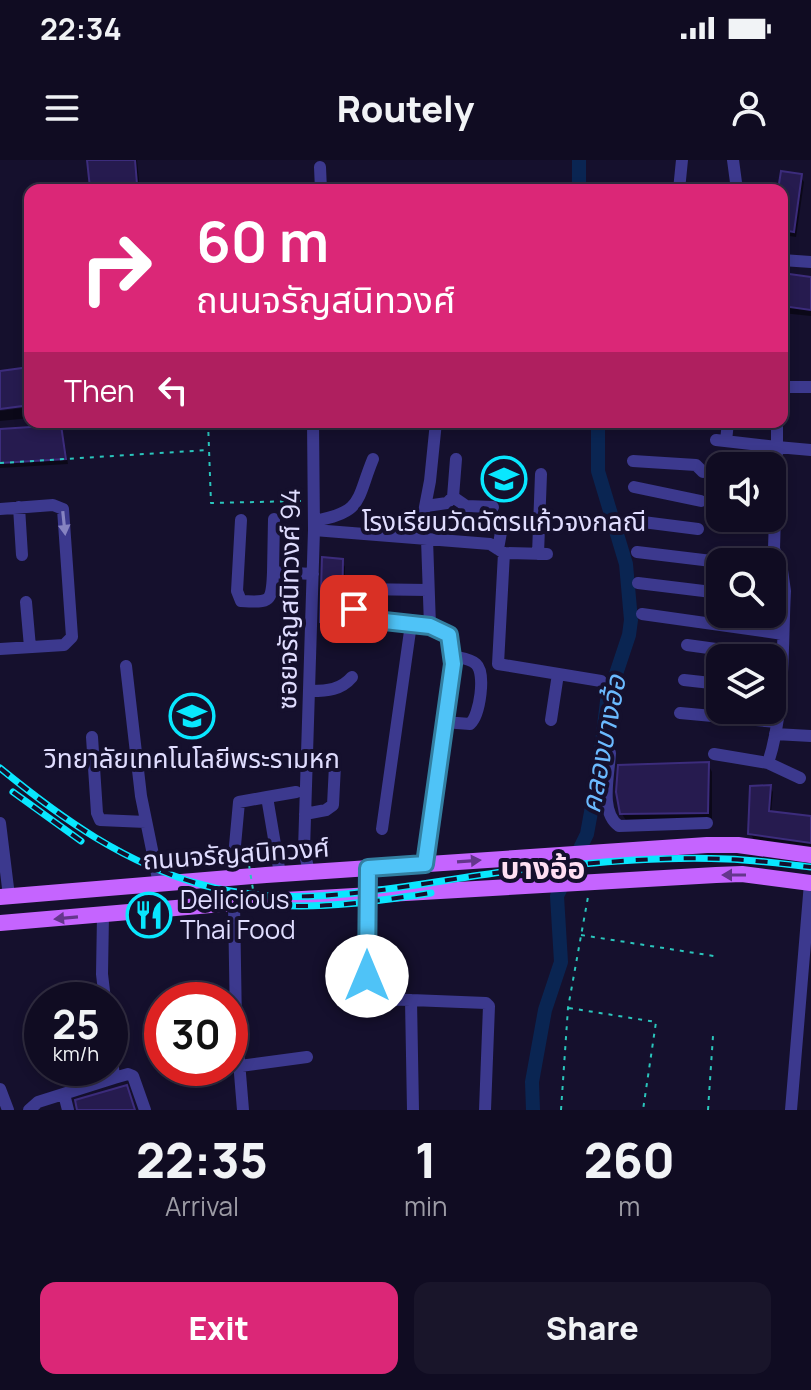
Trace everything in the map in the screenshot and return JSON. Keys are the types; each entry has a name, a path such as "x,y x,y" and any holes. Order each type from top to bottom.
{"main road":[{"name":"ถนนจรัญสนิทวงศ์","path":"4,897 280,874 713,845 738,845 811,855"},
{"path":"367,895 368,868"},
{"path":"309,872 311,899"},
{"name":"ถนนจรัญสนิทวงศ์","path":"0,923 234,903 742,874 811,883"}],"street":[{"path":"680,184 682,160"},
{"path":"733,160 736,184"},
{"path":"320,167 321,184"},
{"path":"788,260 811,262"},
{"path":"788,387 811,387"},
{"name":"ซอยจรัญสนิทวงศ์ 94","path":"309,872 304,856 311,691 313,428"},
{"path":"430,626 423,538 435,428"},
{"path":"726,428 721,440 811,450"},
{"path":"774,548 777,428"},
{"path":"314,525 345,515 359,498 373,459"},
{"path":"426,506 447,503 453,497 456,459"},
{"path":"633,461 696,465 703,472"},
{"path":"314,525 490,544 501,551 543,554 541,474"},
{"path":"634,487 701,501"},
{"path":"453,497 466,506 493,507"},
{"path":"0,509 58,505 64,511 71,640 57,646 0,649"},
{"path":"19,507 22,555"},
{"path":"241,520 237,591 241,601 264,603 272,592 274,519"},
{"path":"503,521 498,664 601,681"},
{"path":"635,521 698,529"},
{"path":"637,552 706,560"},
{"path":"273,572 313,574"},
{"path":"638,583 706,591"},
{"path":"425,864 452,656 449,635 430,626 357,615 354,609 356,589 428,590"},
{"path":"26,602 30,647"},
{"path":"642,614 783,634"},
{"path":"382,829 411,624"},
{"path":"782,628 782,644"},
{"path":"687,645 706,648"},
{"path":"444,722 470,724 478,712 479,666 473,661 452,656"},
{"path":"126,666 141,796 159,884"},
{"path":"551,720 558,674"},
{"path":"311,691 328,691 346,684 352,677"},
{"path":"684,680 706,682"},
{"path":"680,713 811,736"},
{"path":"768,763 776,724"},
{"path":"92,737 100,820 146,822"},
{"path":"610,753 607,809 611,820 619,826 707,823"},
{"path":"714,754 768,763 800,778"},
{"path":"305,814 326,810 333,805 335,765"},
{"path":"232,878 239,802 296,792"},
{"path":"267,797 280,874"},
{"path":"0,823 4,897"},
{"path":"791,1110 811,883"},
{"path":"367,895 367,987 370,994 411,1000 486,1003 489,1006 485,1110"},
{"path":"234,903 235,982"},
{"path":"103,915 103,982"},
{"path":"411,1000 413,1110"},
{"path":"248,1065 307,1057"},
{"path":"128,1074 133,1076 145,1110"},
{"path":"29,1110 35,1104 89,1086"},
{"path":"241,1086 243,1110"},
{"path":"0,1089 8,1110"},
{"path":"64,1094 68,1110"}],"path":[{"path":"208,428 211,503 314,501"},
{"path":"0,463 209,450"},
{"path":"249,865 257,914"},
{"path":"561,1110 568,1008 579,934 591,883"},
{"path":"579,934 714,956"},
{"path":"568,1008 656,1022 643,1110"},
{"path":"708,1110 713,1036"}],"building":[{"path":"87,160 135,160 137,184 90,184"},
{"path":"781,171 802,174 794,232 788,231 788,184 779,184"},
{"path":"788,274 811,277 811,310 788,307"},
{"path":"24,368 24,406 0,409 0,371"},
{"path":"61,428 66,459 0,463 0,429"},
{"path":"322,557 343,559 342,621 320,622"},
{"path":"709,762 708,813 620,814 616,792 618,765"},
{"path":"771,785 769,811 811,816 811,843 748,834 750,786"},
{"path":"127,1086 135,1110 77,1110 75,1100"}],"waterway":[{"name":"คลองบางอ้อ","path":"579,160 579,184"},
{"name":"คลองบางอ้อ","path":"533,1110 532,1082 545,1010 561,962 557,896 587,834 607,701 631,620 626,564 598,471 598,428"}],"railway":[{"path":"0,768 70,821 121,852 174,876 242,893 324,896 527,869 652,859 702,858 811,867"},
{"path":"13,792 81,841"},
{"path":"272,905 332,905 431,893"}],"place":[{"name":"โรงเรียนวัดฉัตรแก้วจงกลณี","path":"504,479"},
{"name":"วิทยาลัยเทคโนโลยีพระรามหก","path":"192,716"},
{"name":"Delicious Thai Food","path":"149,915"}],"district":[{"name":"บางอ้อ","path":"543,869"}],"route":[{"path":"354,609 357,615 366,619 430,626 449,635 453,664 425,864 368,868 367,976"}]}
